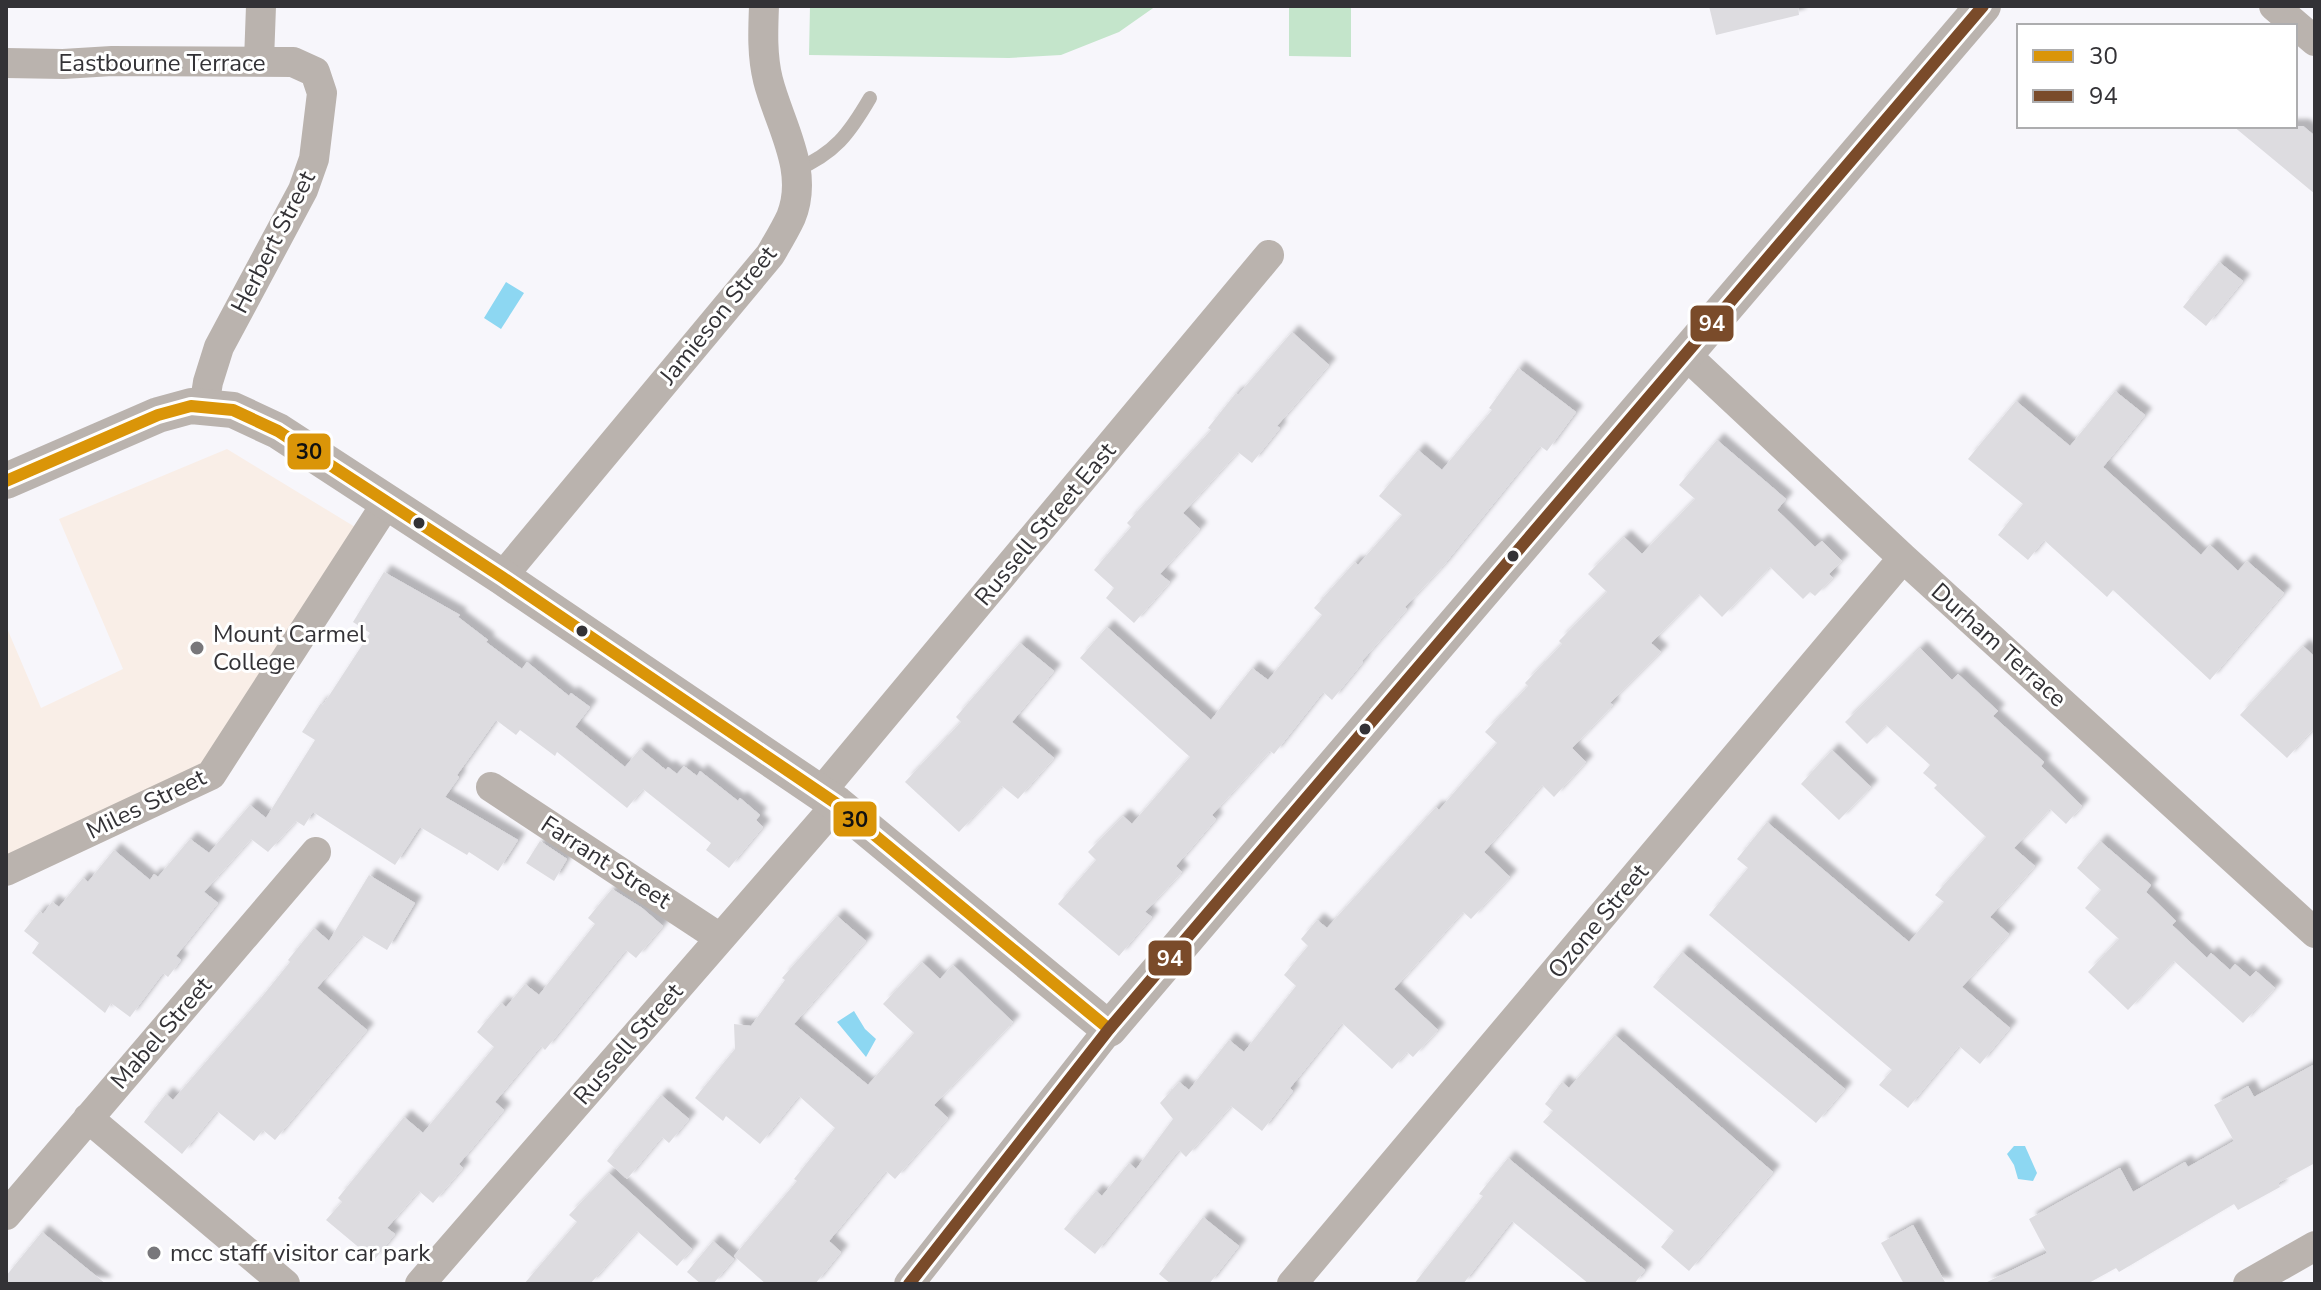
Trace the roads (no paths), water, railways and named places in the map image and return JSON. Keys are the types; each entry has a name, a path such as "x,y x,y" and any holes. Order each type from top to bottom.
{"street":[{"path":"259,61 261,6"},
{"name":"Jamieson Street","path":"502,577 770,255 791,216 796,193 796,170 768,80 762,44 764,6"},
{"path":"909,1284 1109,1029 1983,6"},
{"path":"2274,6 2295,24"},
{"path":"2297,26 2315,41"},
{"name":"Eastbourne Terrace","path":"6,63 259,61 293,62 315,72"},
{"name":"Herbert Street","path":"204,407 219,347 303,190 314,159 322,93 315,72"},
{"name":"Russell Street East","path":"828,799 1269,255"},
{"name":"Durham Terrace","path":"1686,355 1903,558 2315,933"},
{"path":"6,481 158,415 191,406 233,410 278,431 502,577 828,799 1109,1029"},
{"name":"Miles Street","path":"6,871 211,775 388,501"},
{"name":"Ozone Street","path":"1292,1284 1903,558"},
{"name":"Farrant Street","path":"491,787 720,938"},
{"name":"Russell Street","path":"420,1284 720,938 828,799"},
{"name":"Mabel Street","path":"6,1215 316,852"},
{"path":"88,1118 285,1284"},
{"path":"2248,1284 2315,1246"}],"lane":[{"path":"796,170 826,154 851,131 870,98"}],"water":[{"path":"506,282 524,293 501,329 484,318"},
{"path":"854,1011 865,1029 876,1039 866,1057 837,1022"},
{"path":"2014,1146 2025,1146 2037,1173 2033,1181 2018,1179 2007,1154"}],"place":[{"name":"Mount Carmel College","path":"197,648"},
{"name":"mcc staff visitor car park","path":"154,1253"}]}
